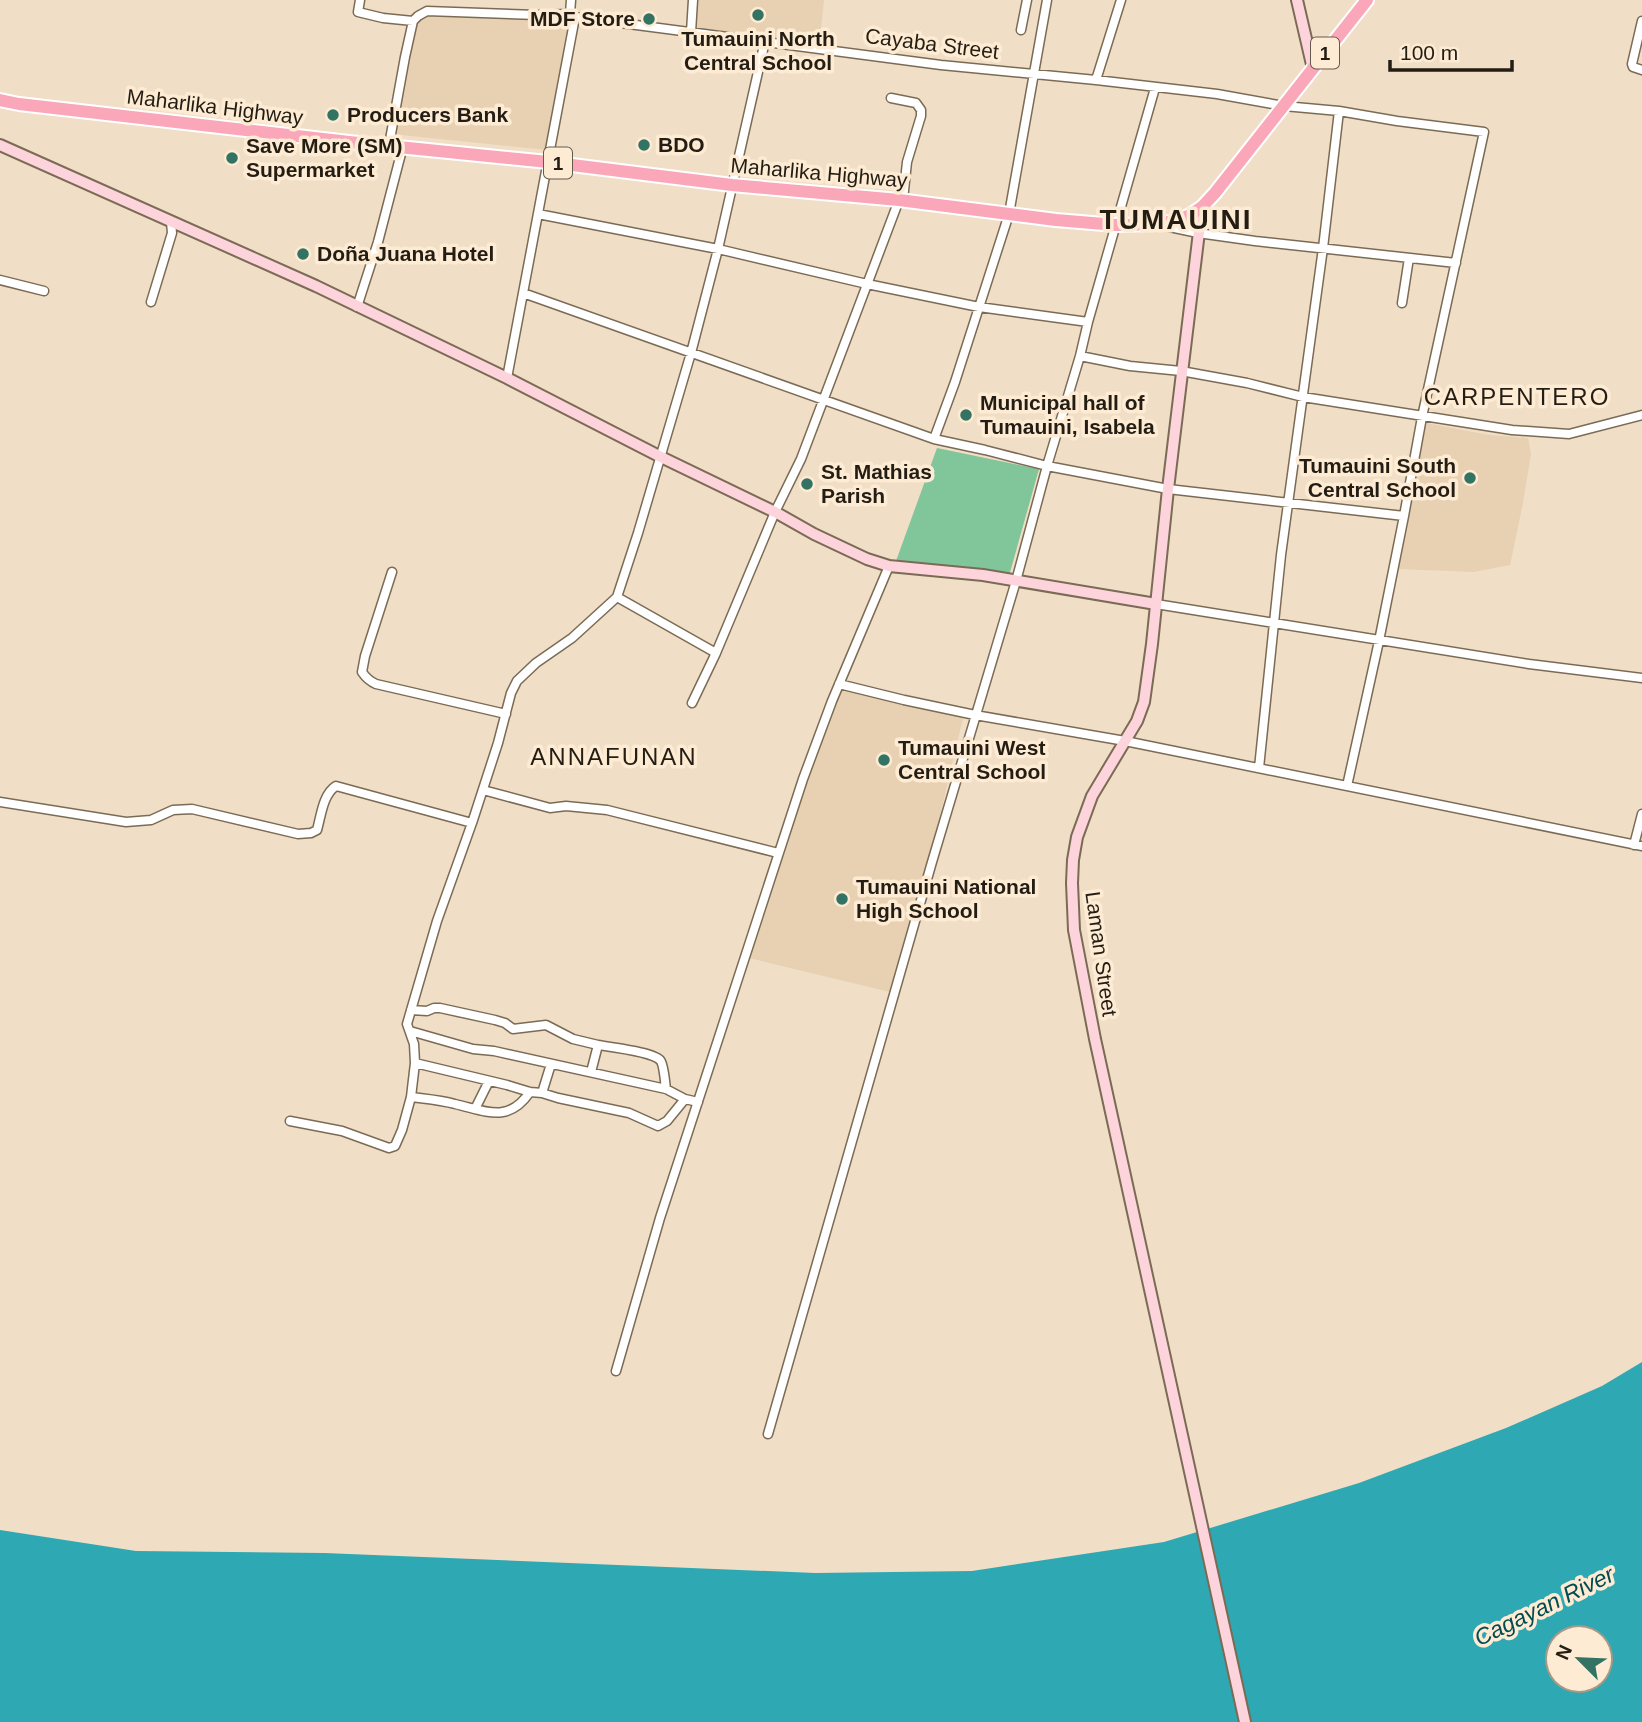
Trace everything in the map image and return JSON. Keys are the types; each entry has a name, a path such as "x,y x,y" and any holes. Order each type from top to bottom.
{"main road":[{"path":"1297,0 1313,69"},
{"name":"Maharlika Highway","path":"0,100 732,185 901,200 1116,225 1159,224 1179,220 1202,207 1226,181 1367,0"},
{"path":"0,145 316,286 507,378 852,553 889,566 984,575 1156,604"},
{"name":"Laman Street","path":"1202,207 1144,702 1137,721 1092,796 1077,837 1072,883 1074,930 1095,1039 1245,1722"}],"street":[{"path":"360,0 358,12 413,21 388,145"},
{"path":"507,378 573,15 571,0"},
{"path":"691,32 693,0"},
{"path":"1021,30 1027,0"},
{"path":"934,439 1009,214 1047,0"},
{"path":"1096,80 1121,0"},
{"name":"Cayaba Street","path":"413,21 427,12 573,15 941,65 1217,94 1283,106 1339,111 1484,132 1457,263"},
{"path":"1642,21 1632,64 1633,68 1642,71"},
{"path":"290,1121 342,1131 389,1148 395,1146 398,1140 411,1097 415,1063 414,1044 407,1024 437,921 483,790 511,693 517,681 536,663 572,638 617,597 691,353 718,249 765,41"},
{"path":"768,1434 1016,581 1155,88"},
{"path":"692,703 775,512 801,459 901,200 907,162 921,110 916,103 891,98"},
{"path":"1259,768 1273,622 1339,111"},
{"path":"358,307 403,146"},
{"path":"538,214 718,249 979,307 1088,322"},
{"path":"150,302 172,233 171,222"},
{"path":"1159,224 1198,233 1457,263 1422,417 1379,641 1347,786"},
{"path":"1402,303 1409,258"},
{"path":"0,280 44,291"},
{"path":"523,293 934,439 1047,466 1168,489 1404,516"},
{"path":"1080,356 1247,383 1303,397 1512,430 1569,434 1642,415"},
{"path":"616,1371 660,1218 778,853 814,747 889,566"},
{"path":"392,572 365,656 362,672 365,677 376,684 506,714"},
{"path":"617,597 716,653"},
{"path":"1156,604 1529,664 1642,678"},
{"path":"839,684 975,715 1125,741 1638,845 1642,814"},
{"path":"0,802 126,822 151,820 173,810 192,809 298,834 317,830 325,802 331,789 336,786 472,823"},
{"path":"483,790 550,808 566,806 607,810 778,853"},
{"path":"411,1010 440,1008 495,1020 513,1029 546,1025 573,1039 652,1056 662,1064 666,1089"},
{"path":"410,1031 473,1049 494,1051 666,1089 698,1102"},
{"path":"591,1072 598,1045"},
{"path":"415,1063 629,1114 659,1126 667,1121 685,1098"},
{"path":"542,1093 551,1065"},
{"path":"475,1109 489,1081"},
{"path":"411,1097 495,1114 514,1109 530,1092"}],"shaded area":[{"name":"Tumauini North Central School","path":"695,0 824,0 820,38 755,38 693,31"},
{"path":"444,14 508,14 572,20 547,150 392,134 416,23 426,17"},
{"name":"Tumauini South Central School","path":"1421,422 1489,435 1528,438 1531,454 1510,565 1474,572 1398,569"},
{"path":"841,689 963,718 934,841 890,992 749,958 799,801"}],"green space":[{"path":"937,448 1039,469 1009,576 896,561"}],"water":[{"name":"Cagayan River","path":"1642,1362 1642,1722 0,1722 0,1530 136,1551 324,1553 815,1573 972,1571 1164,1542 1359,1483 1506,1428 1602,1386"}],"place":[{"name":"Tumauini North Central School","path":"758,15"},
{"name":"MDF Store","path":"649,19"},
{"name":"Producers Bank","path":"333,115"},
{"name":"BDO","path":"644,145"},
{"name":"Save More (SM) Supermarket","path":"232,158"},
{"name":"Doña Juana Hotel","path":"303,254"},
{"name":"Municipal hall of Tumauini, Isabela","path":"966,415"},
{"name":"Tumauini South Central School","path":"1470,478"},
{"name":"St. Mathias Parish","path":"807,484"},
{"name":"Tumauini West Central School","path":"884,760"},
{"name":"Tumauini National High School","path":"842,899"}],"district":[{"name":"TUMAUINI","path":"1176,219"},
{"name":"CARPENTERO","path":"1517,397"},
{"name":"ANNAFUNAN","path":"614,757"}]}
